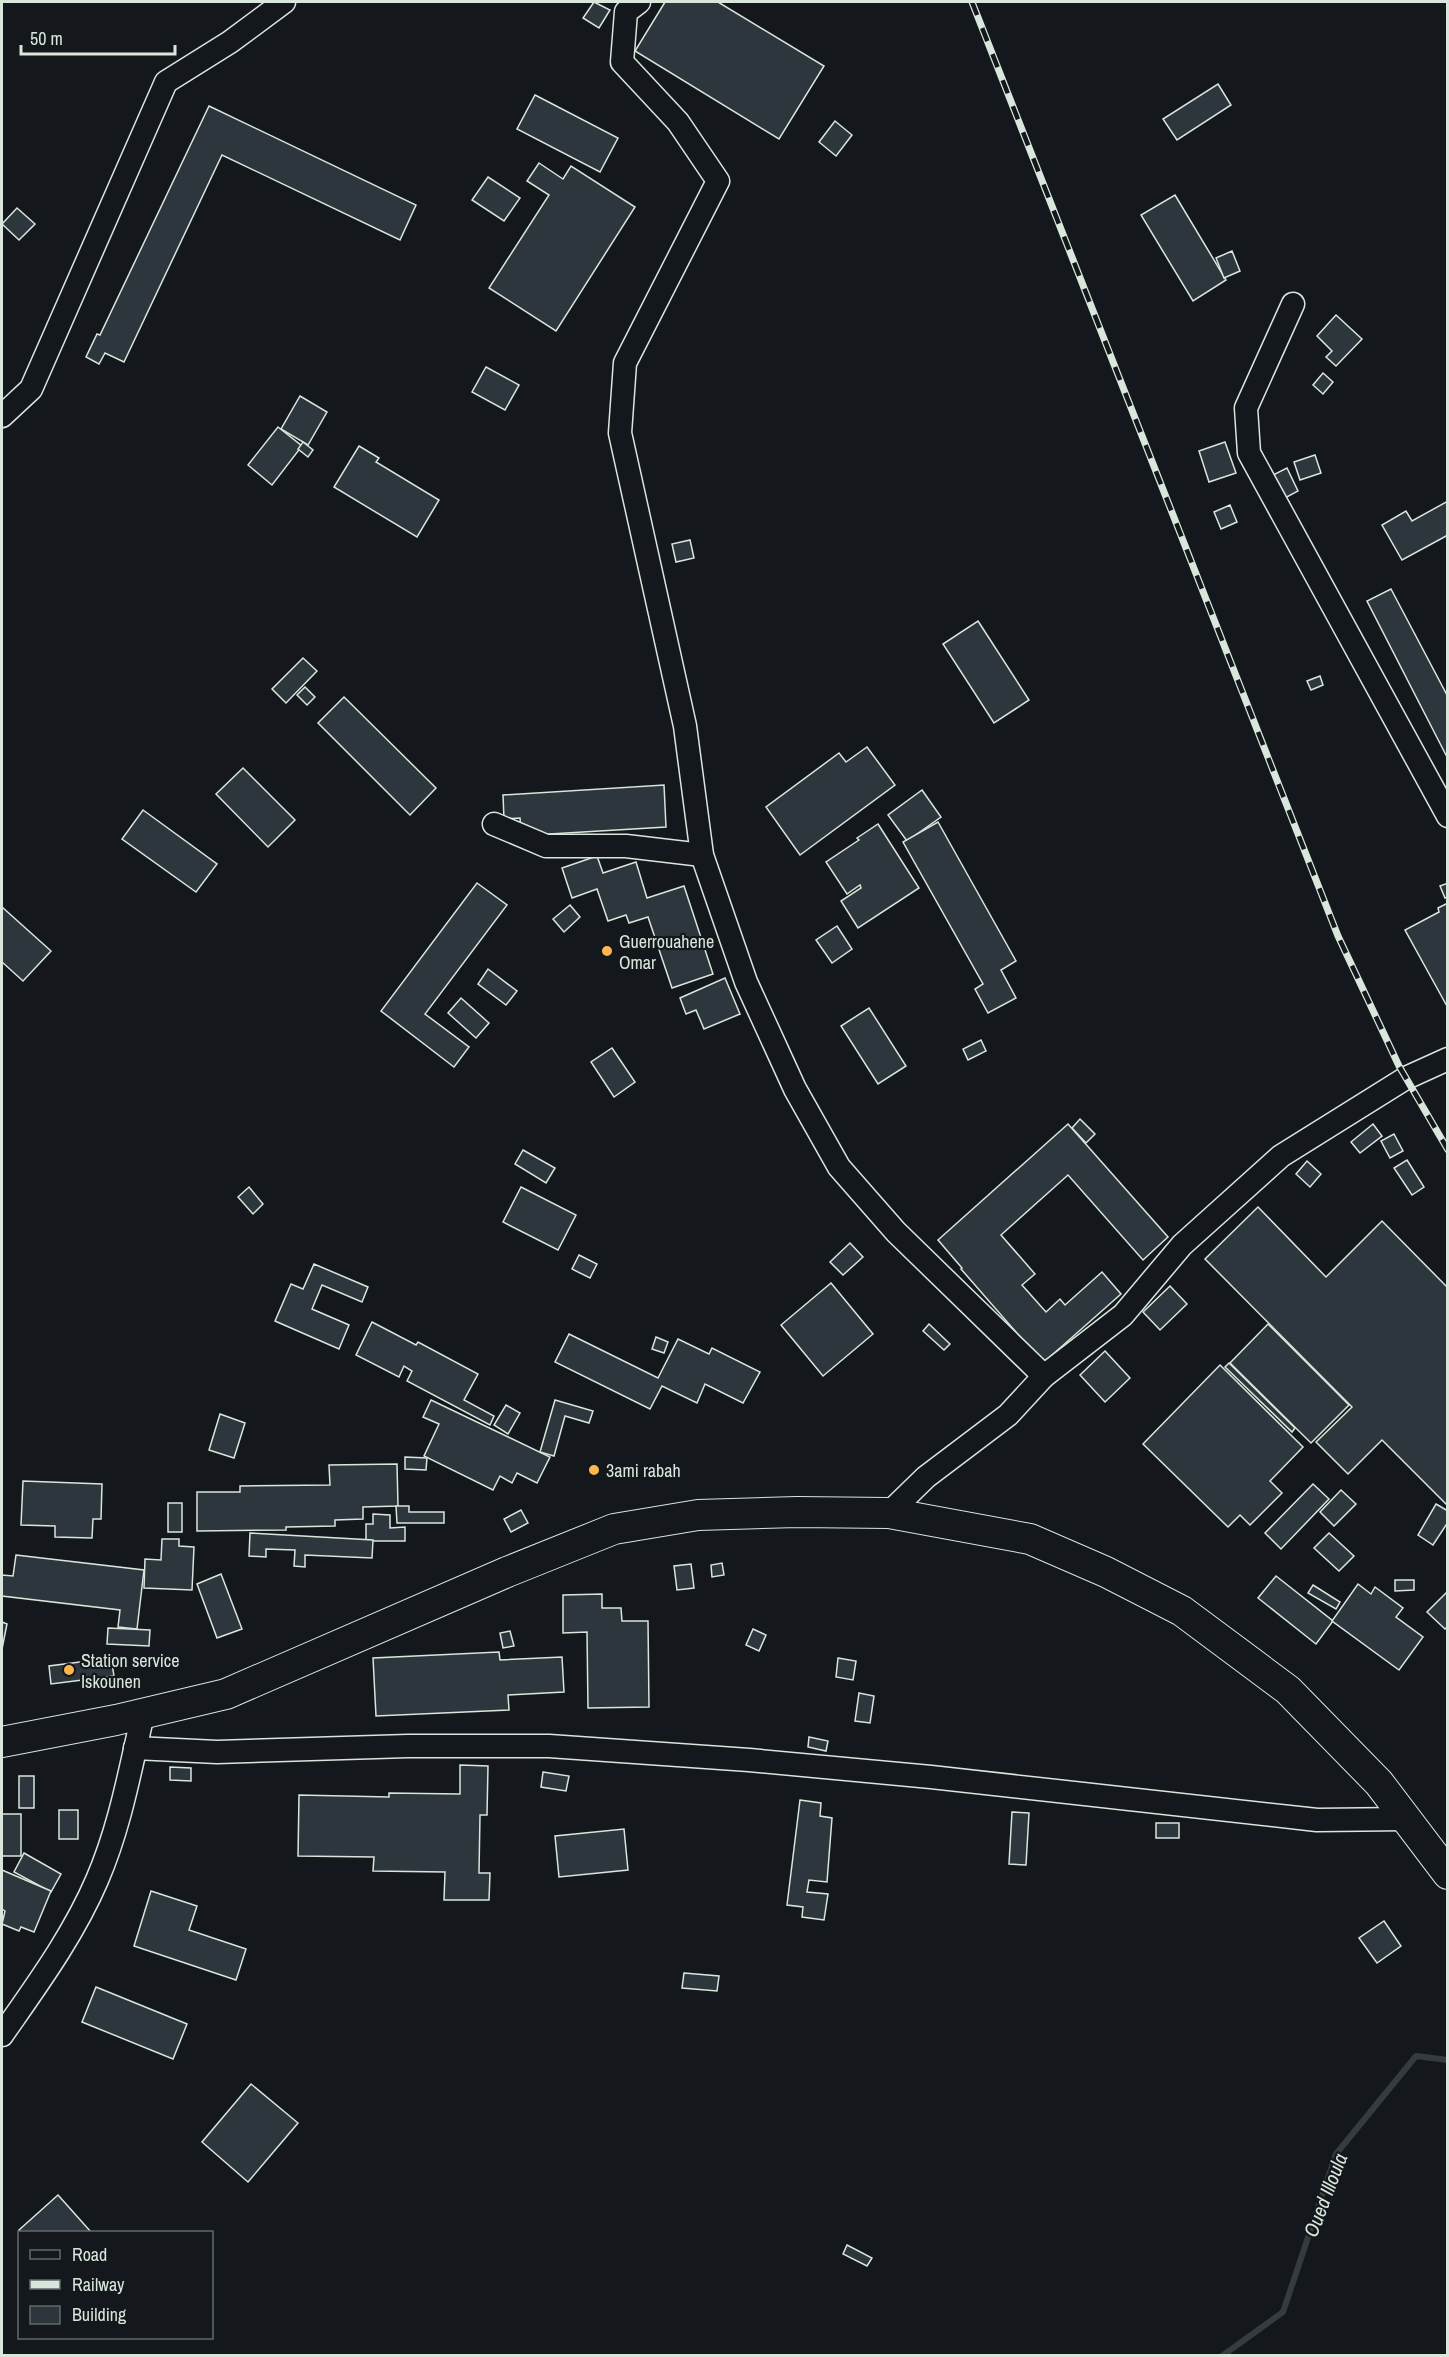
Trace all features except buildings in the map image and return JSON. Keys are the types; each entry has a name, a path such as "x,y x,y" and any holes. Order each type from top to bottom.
{"main road":[{"path":"2,1742 143,1714 226,1694 507,1572 614,1529 698,1515 797,1512 889,1513 1030,1539 1106,1572 1182,1611 1288,1690 1379,1783 1448,1874"}],"street":[{"path":"2,416 31,389 166,82 230,42 284,2"},
{"path":"639,2 626,12 622,62 678,122 718,181 625,363 620,433 685,726 702,855 746,982 795,1089 839,1167 896,1232 1044,1376"},
{"path":"1293,304 1246,408 1249,453 1448,816"},
{"path":"494,824 546,846 626,846 702,855"},
{"path":"889,1513 926,1477 1008,1415 1044,1376 1123,1315 1182,1245 1281,1156 1406,1078 1448,1059"},
{"path":"2,2035 59,1953 97,1881 123,1806 143,1714"},
{"path":"135,1748 216,1752 408,1746 549,1746 749,1760 931,1777 1317,1820 1406,1819"}],"waterway":[{"name":"Oued Illoula","path":"1222,2356 1283,2312 1336,2154 1416,2056 1448,2060"}],"railway":[{"path":"972,2 1338,936 1399,1066 1448,1150"}],"place":[{"name":"Guerrouahene Omar","path":"607,951"},
{"name":"3ami rabah","path":"594,1470"},
{"name":"Station service Iskounen","path":"69,1670"}]}
